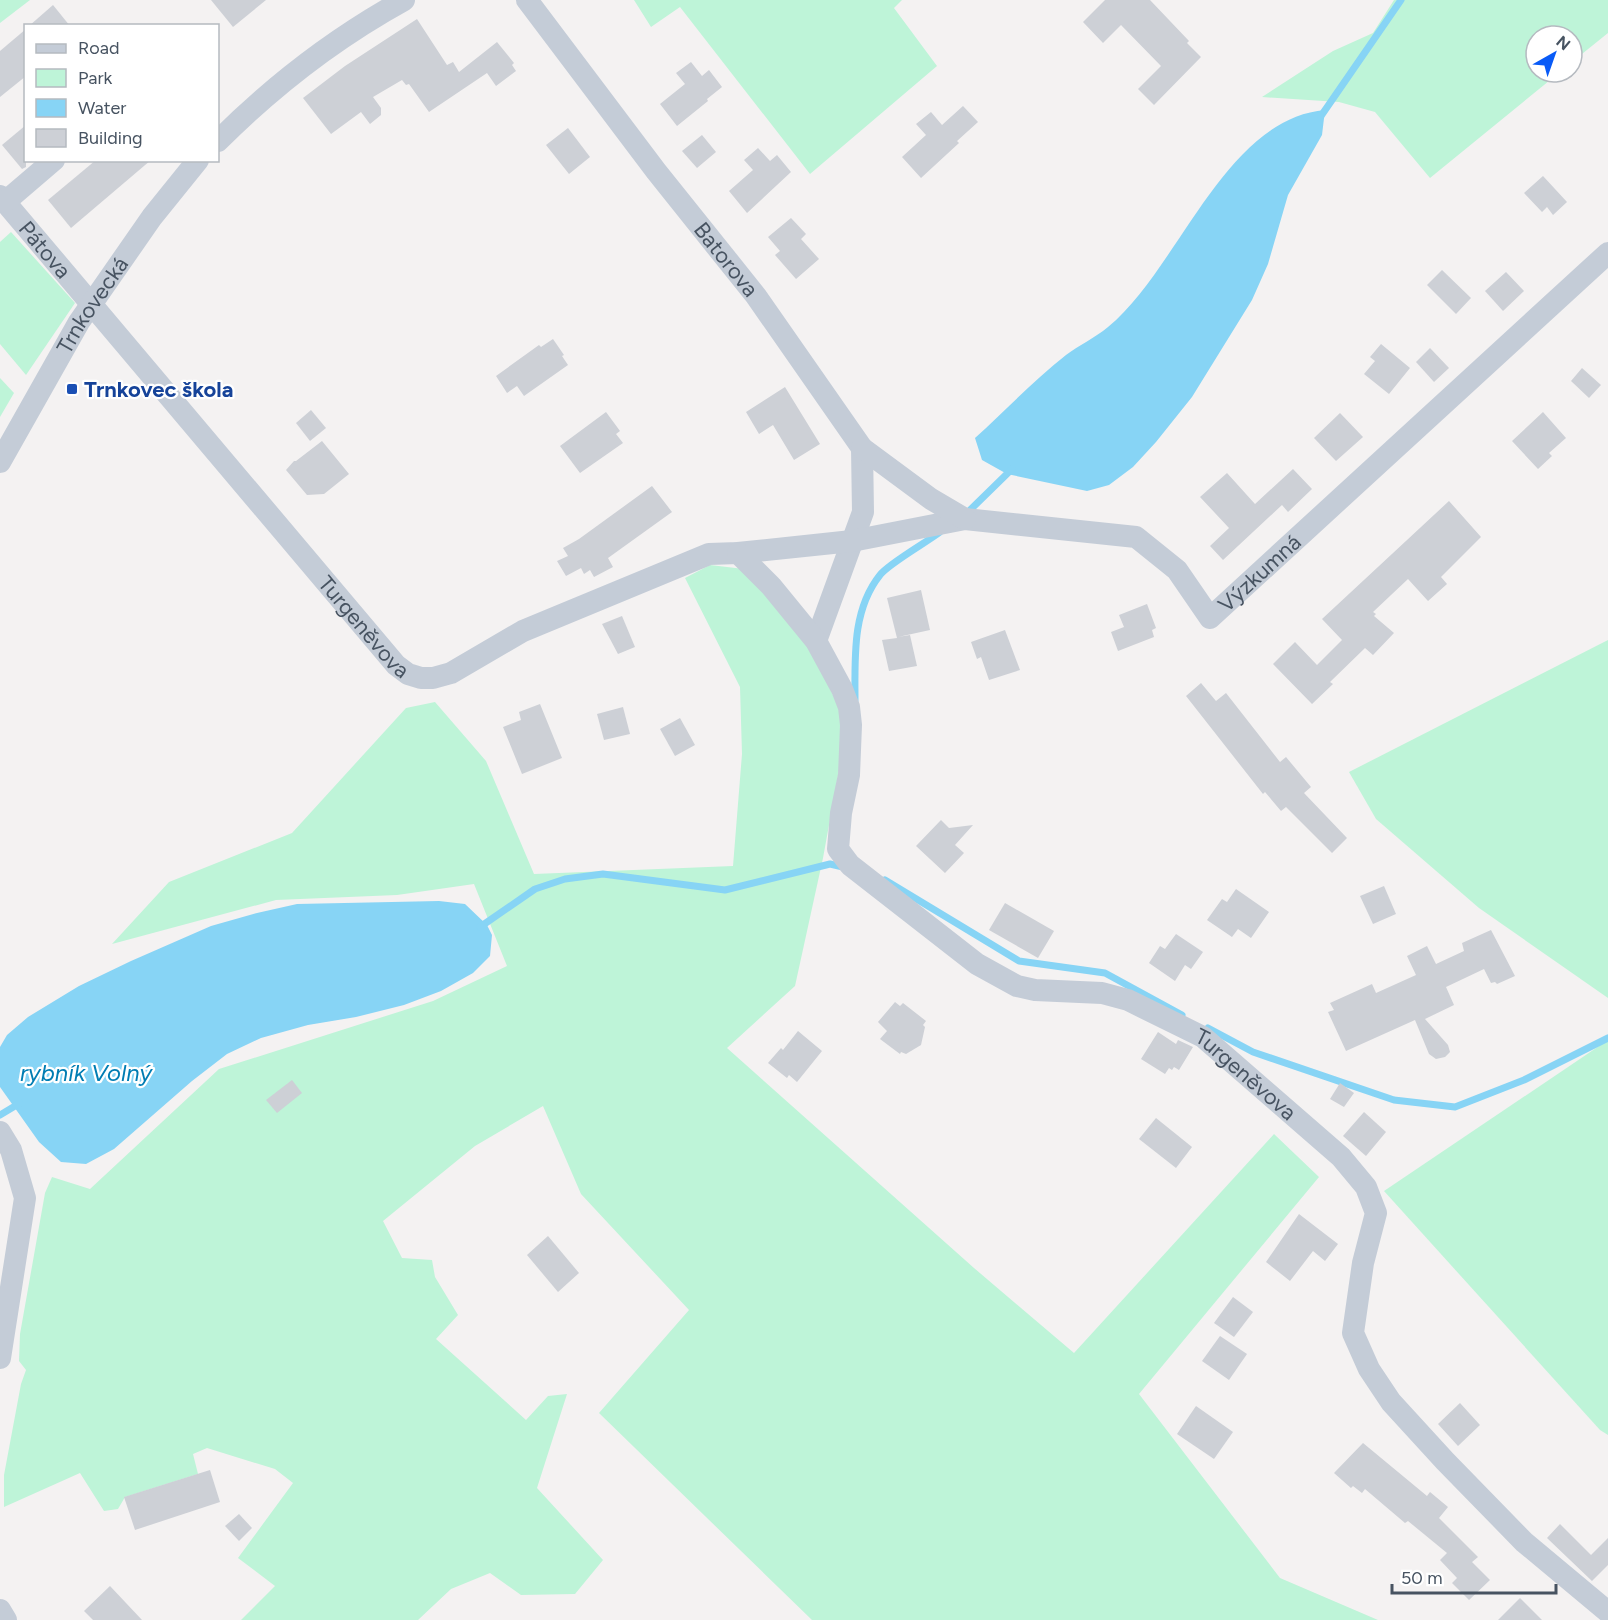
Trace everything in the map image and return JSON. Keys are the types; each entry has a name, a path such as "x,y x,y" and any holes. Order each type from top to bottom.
{"street":[{"path":"219,140 367,9 404,0"},
{"name":"Batorova","path":"527,0 656,171 756,296 862,448 931,499 965,519"},
{"path":"3,199 51,162"},
{"name":"Trnkovecká","path":"0,462 79,322 152,217 197,162"},
{"name":"Pátova","path":"3,199 92,304"},
{"name":"Výzkumná","path":"738,553 852,541 965,519 1136,537 1177,570 1210,618 1608,253"},
{"name":"Turgeněvova","path":"92,304 396,665 402,671 415,677 433,678 451,673 524,631 709,554 738,553 771,586 816,641 849,707 851,725 849,774 841,813 838,849 850,865 977,964 1017,986 1035,990 1102,993 1128,1000 1203,1037 1341,1157 1365,1187 1376,1213 1363,1263 1353,1333 1369,1369 1391,1402 1524,1542 1608,1612"},
{"path":"816,641 863,512 862,448"},
{"path":"0,1132 11,1150 25,1198 0,1358"},
{"path":"0,1610 6,1620"}],"green space":[{"path":"0,0 30,0 0,23"},
{"path":"634,0 902,0 894,8 937,66 810,174 680,7 651,27"},
{"path":"1394,0 1608,0 1608,33 1584,52 1584,24 1524,24 1524,84 1545,84 1430,178 1375,112 1339,102 1262,97 1333,51 1373,33"},
{"path":"11,232 75,303 26,375 0,344 0,242"},
{"path":"0,378 14,393 0,417"},
{"path":"710,565 744,569 811,646 841,713 841,759 823,858 795,986 727,1048 974,1268 1074,1353 1274,1134 1319,1177 1139,1394 1280,1578 1378,1620 812,1620 599,1413 689,1310 581,1194 543,1106 475,1146 383,1221 402,1258 432,1260 435,1277 458,1315 436,1339 526,1420 548,1396 567,1394 537,1488 603,1560 575,1594 521,1595 490,1573 451,1589 418,1620 241,1620 275,1586 238,1558 293,1483 275,1469 207,1448 193,1454 198,1474 125,1497 118,1509 104,1511 80,1473 4,1507 4,1475 21,1384 26,1370 19,1361 20,1334 45,1193 52,1177 90,1189 219,1069 433,1001 507,966 474,884 397,895 276,900 112,944 169,882 292,833 406,708 435,702 486,761 534,874 733,866 742,754 740,687 685,578"},
{"path":"1608,640 1608,998 1479,908 1376,819 1349,772"},
{"path":"1608,1040 1608,1435 1600,1430 1384,1191"}],"water":[{"path":"1325,110 1322,135 1288,195 1268,264 1252,300 1192,397 1133,467 1109,485 1087,491 1007,474 982,460 975,438 1054,365 1108,327 1134,301 1231,167 1258,140 1290,120"},
{"name":"rybník Volný","path":"439,901 465,904 487,925 492,935 490,956 473,973 441,991 404,1005 356,1017 308,1025 261,1038 227,1054 192,1081 114,1149 86,1164 61,1162 39,1142 0,1087 0,1047 7,1035 28,1017 79,986 211,926 297,904"}],"building":[{"path":"211,0 266,0 233,27"},
{"path":"1105,0 1150,0 1201,57 1154,105 1138,89 1161,66 1121,25 1103,43 1083,22"},
{"path":"53,5 68,24 31,24"},
{"path":"417,19 447,65 453,62 459,72 497,42 514,63 512,65 516,71 496,86 487,73 429,112 409,84 406,85 402,80 373,97 381,108 381,115 370,124 361,112 331,134 303,98 345,66"},
{"path":"24,31 24,78 0,97 0,51"},
{"path":"691,62 702,76 709,70 722,87 677,126 660,104 685,84 676,73"},
{"path":"963,106 978,122 921,178 902,157 926,135 916,124 931,112 942,125"},
{"path":"24,127 26,167 22,169 2,145"},
{"path":"568,128 590,157 569,174 546,145"},
{"path":"702,135 716,152 697,168 682,151"},
{"path":"758,148 770,161 777,155 791,172 747,213 729,191 753,170 744,160"},
{"path":"94,162 149,162 71,228 48,200"},
{"path":"1543,176 1567,202 1553,215 1547,207 1542,212 1524,193"},
{"path":"791,218 806,234 801,239 819,259 796,279 775,255 780,251 768,237"},
{"path":"1442,270 1471,298 1456,314 1427,285"},
{"path":"1506,272 1524,291 1503,311 1485,291"},
{"path":"553,339 568,365 524,396 517,386 507,393 496,376 539,345 541,347"},
{"path":"1381,344 1410,368 1389,394 1364,374 1375,361 1370,357"},
{"path":"1430,348 1449,368 1434,382 1416,362"},
{"path":"1582,368 1601,385 1589,398 1571,381"},
{"path":"785,387 820,444 794,460 773,425 759,434 746,412"},
{"path":"311,410 326,428 310,441 296,423"},
{"path":"606,412 620,431 616,434 623,443 580,473 560,446"},
{"path":"1543,412 1566,438 1549,453 1552,456 1538,469 1512,441"},
{"path":"1340,413 1363,437 1336,461 1314,438"},
{"path":"322,441 349,474 324,494 307,495 286,470 294,461"},
{"path":"1293,469 1312,489 1288,512 1282,505 1223,560 1210,546 1229,528 1200,497 1227,473 1255,504"},
{"path":"652,486 672,512 608,558 613,567 594,577 590,570 584,574 581,568 566,576 557,561 568,556 563,548"},
{"path":"1449,501 1481,537 1441,577 1447,584 1428,601 1408,579 1373,612 1376,614 1374,616 1394,633 1373,655 1365,648 1330,682 1333,684 1312,704 1273,664 1295,642 1317,665 1342,640 1322,619"},
{"path":"921,590 930,630 898,637 910,635 917,666 889,671 882,640 897,638 887,598"},
{"path":"1147,604 1156,628 1152,630 1154,637 1118,651 1111,632 1124,627 1119,615"},
{"path":"622,616 635,647 618,654 602,624"},
{"path":"1005,630 1020,670 989,680 981,657 977,659 971,642"},
{"path":"1201,683 1216,701 1226,693 1280,762 1286,757 1311,787 1304,793 1347,838 1332,853 1286,807 1281,811 1265,792 1263,794 1186,696"},
{"path":"540,704 562,758 522,774 503,727 521,720 519,712"},
{"path":"623,707 630,734 604,740 597,714"},
{"path":"680,718 695,745 675,756 660,729"},
{"path":"941,820 949,828 973,825 955,845 964,853 945,873 916,846"},
{"path":"1384,886 1396,914 1373,924 1360,896"},
{"path":"1236,889 1269,912 1251,938 1238,929 1232,937 1207,920 1222,899 1227,902"},
{"path":"1005,903 1054,931 1038,958 989,930"},
{"path":"1491,930 1515,976 1497,984 1491,983 1484,969 1446,987 1454,1005 1425,1019 1448,1045 1450,1052 1445,1057 1436,1059 1429,1054 1415,1020 1346,1051 1328,1012 1334,1010 1330,1003 1372,984 1376,993 1416,975 1407,956 1427,946 1436,964 1464,951 1462,943"},
{"path":"1176,934 1203,952 1191,969 1185,965 1175,981 1149,963 1160,946 1165,949"},
{"path":"895,1002 900,1006 903,1003 926,1021 923,1025 925,1027 921,1045 906,1054 901,1052 900,1054 880,1039 887,1031 878,1022"},
{"path":"798,1031 822,1051 797,1082 789,1075 787,1078 768,1063 781,1048 783,1050"},
{"path":"1158,1032 1176,1044 1178,1040 1193,1047 1179,1070 1174,1067 1172,1070 1169,1068 1165,1074 1141,1059"},
{"path":"292,1080 302,1093 277,1113 266,1100"},
{"path":"1340,1083 1354,1093 1344,1107 1330,1099"},
{"path":"1364,1112 1386,1132 1366,1156 1343,1136"},
{"path":"1156,1118 1192,1147 1176,1168 1139,1139"},
{"path":"1299,1214 1338,1244 1325,1261 1313,1251 1290,1281 1266,1262"},
{"path":"548,1236 579,1273 558,1292 527,1255"},
{"path":"1233,1297 1253,1312 1234,1337 1214,1323"},
{"path":"1220,1336 1247,1354 1229,1380 1202,1361"},
{"path":"1460,1403 1480,1425 1458,1446 1438,1424"},
{"path":"1196,1406 1233,1432 1214,1459 1177,1434"},
{"path":"1363,1443 1427,1496 1430,1492 1448,1507 1439,1518 1478,1557 1472,1562 1490,1580 1469,1600 1452,1583 1457,1578 1440,1560 1447,1553 1408,1521 1405,1523 1365,1489 1362,1493 1353,1486 1351,1488 1334,1473"},
{"path":"210,1470 220,1502 135,1530 124,1497"},
{"path":"239,1514 252,1528 239,1541 225,1526"},
{"path":"1560,1524 1591,1555 1608,1538 1608,1565 1592,1581 1547,1538"},
{"path":"110,1586 142,1620 93,1620 84,1611"},
{"path":"1520,1598 1542,1620 1498,1620"}],"waterway":[{"path":"1321,116 1401,0"},
{"path":"967,513 1012,469"},
{"path":"855,700 857,635 864,603 871,589 884,570 940,532"},
{"path":"480,927 535,889 565,879 603,874 725,890 830,864 843,867"},
{"path":"885,880 1019,961 1105,973 1182,1015"},
{"path":"1208,1028 1253,1052 1394,1100 1455,1107 1524,1080 1608,1038"},
{"path":"0,1115 20,1103"}],"place":[{"name":"Trnkovec škola","path":"72,389"}]}
